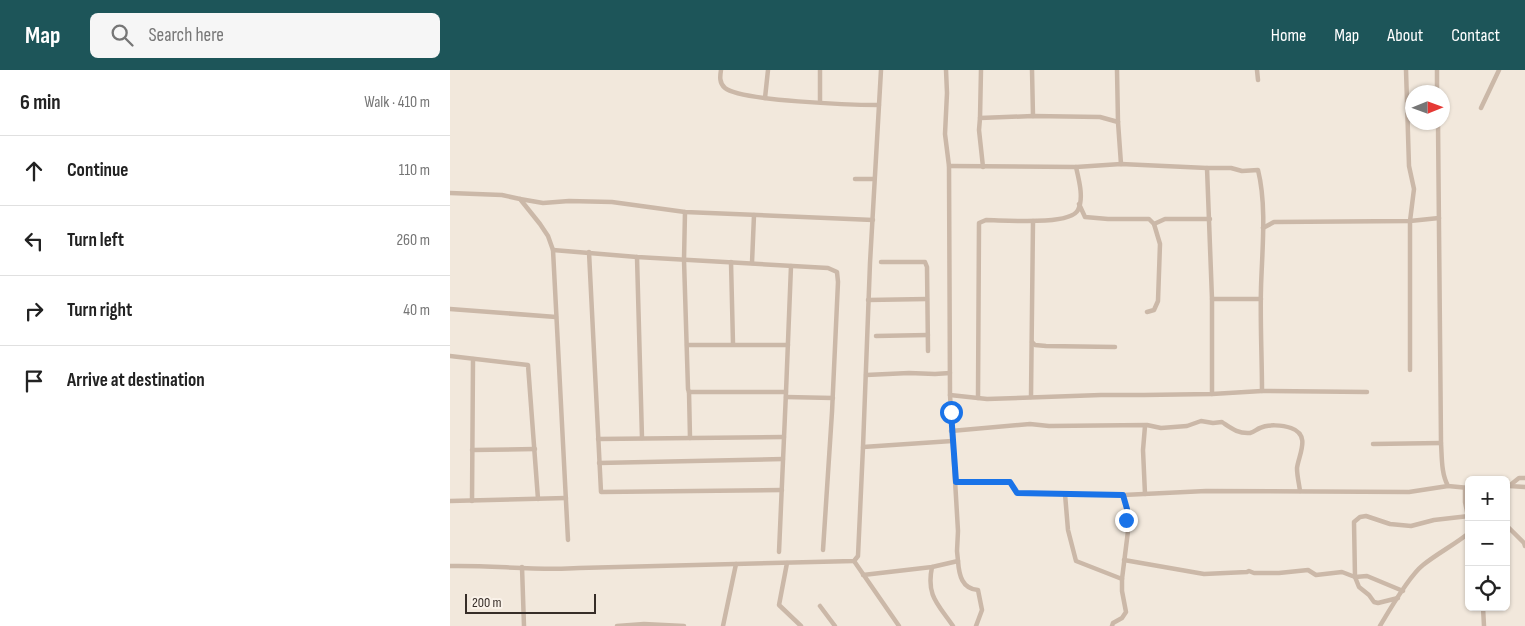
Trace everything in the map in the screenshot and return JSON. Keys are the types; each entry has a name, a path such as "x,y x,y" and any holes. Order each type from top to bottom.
{"street":[{"path":"720,70 720,78 724,88 731,92 764,98 879,104"},
{"path":"764,98 768,70"},
{"path":"820,70 820,102"},
{"path":"854,562 858,556 868,300 881,70"},
{"path":"946,70 945,134 949,166 950,395 956,482 957,551 959,573 964,584 973,590 978,590 982,610 976,626"},
{"path":"981,70 979,130 983,167"},
{"path":"1032,70 1032,116"},
{"path":"1117,70 1121,164"},
{"path":"1257,70 1258,80"},
{"path":"1406,70 1409,166 1414,190 1410,221 1410,370"},
{"path":"1437,70 1437,85"},
{"path":"1481,108 1498,70"},
{"path":"980,118 1032,116 1100,117 1118,122"},
{"path":"1438,130 1441,443 1443,471 1448,486"},
{"path":"949,166 1076,168 1121,164 1231,168 1242,171 1258,170 1261,181 1263,228 1261,299 1262,391"},
{"path":"978,398 979,223 986,220 1033,221 1064,219 1073,216 1080,204 1080,183 1076,168"},
{"path":"1207,168 1212,298 1212,394"},
{"path":"855,179 874,179"},
{"path":"450,193 502,195 543,203 570,201 612,202 685,212 873,220"},
{"path":"520,199 548,236 553,250 568,540"},
{"path":"1080,204 1085,217 1149,220 1154,224 1160,244 1158,301 1154,310 1147,312"},
{"path":"685,212 684,260 690,438"},
{"path":"752,263 754,216"},
{"path":"1263,228 1274,222 1410,221 1439,218"},
{"path":"1154,224 1165,219 1210,219"},
{"path":"1031,397 1033,221"},
{"path":"553,250 832,269 837,272 833,398 823,550"},
{"path":"589,252 601,492 782,490"},
{"path":"637,257 642,438"},
{"path":"731,262 733,344"},
{"path":"880,262 925,262 927,266 928,351"},
{"path":"779,552 792,266"},
{"path":"1212,298 1261,299"},
{"path":"868,300 927,299"},
{"path":"450,309 556,317"},
{"path":"876,336 928,336"},
{"path":"1032,342 1035,345 1046,346 1115,347"},
{"path":"687,345 788,344"},
{"path":"450,356 528,365 538,499"},
{"path":"472,501 473,359"},
{"path":"866,375 950,373"},
{"path":"950,395 978,398 1101,394 1212,394 1262,391 1367,392"},
{"path":"689,392 786,394 833,398"},
{"path":"951,431 1030,424 1050,426 1145,426 1161,428 1187,426 1201,421 1222,422 1238,432 1250,433 1262,426 1284,426 1292,428 1302,439 1303,445 1298,467 1300,491"},
{"path":"1145,426 1143,450 1145,494"},
{"path":"598,439 784,437"},
{"path":"863,446 952,441"},
{"path":"1372,444 1441,443"},
{"path":"472,450 535,449"},
{"path":"599,462 783,459"},
{"path":"1510,485 1519,478 1525,478"},
{"path":"956,482 1010,482 1017,493 1123,495 1206,491 1409,492 1448,486 1465,488"},
{"path":"1510,486 1525,487"},
{"path":"1065,494 1068,530 1076,561 1122,579"},
{"path":"1112,626 1126,612 1122,579 1128,531 1126,523 1127,509 1123,495"},
{"path":"450,501 566,498"},
{"path":"1398,598 1378,603 1374,602 1369,595 1358,587 1355,577 1354,522 1360,517 1366,516 1390,524 1411,526 1434,520 1465,516"},
{"path":"1510,528 1525,546"},
{"path":"1380,626 1412,576 1422,565 1465,536"},
{"path":"1124,560 1204,574 1308,570 1316,575 1342,572 1355,577 1367,576 1403,591"},
{"path":"863,575 932,567 958,561"},
{"path":"450,566 558,570 854,562"},
{"path":"854,562 899,626"},
{"path":"787,563 779,605 801,626"},
{"path":"1308,570 1310,563"},
{"path":"723,626 736,564"},
{"path":"932,567 930,577 932,596 953,626"},
{"path":"522,568 524,626"},
{"path":"820,606 835,626"},
{"path":"1483,611 1484,626"},
{"path":"616,626 684,626"}],"route":[{"path":"951,412 956,482 1010,482 1017,493 1123,495 1127,509 1126,520"}]}
